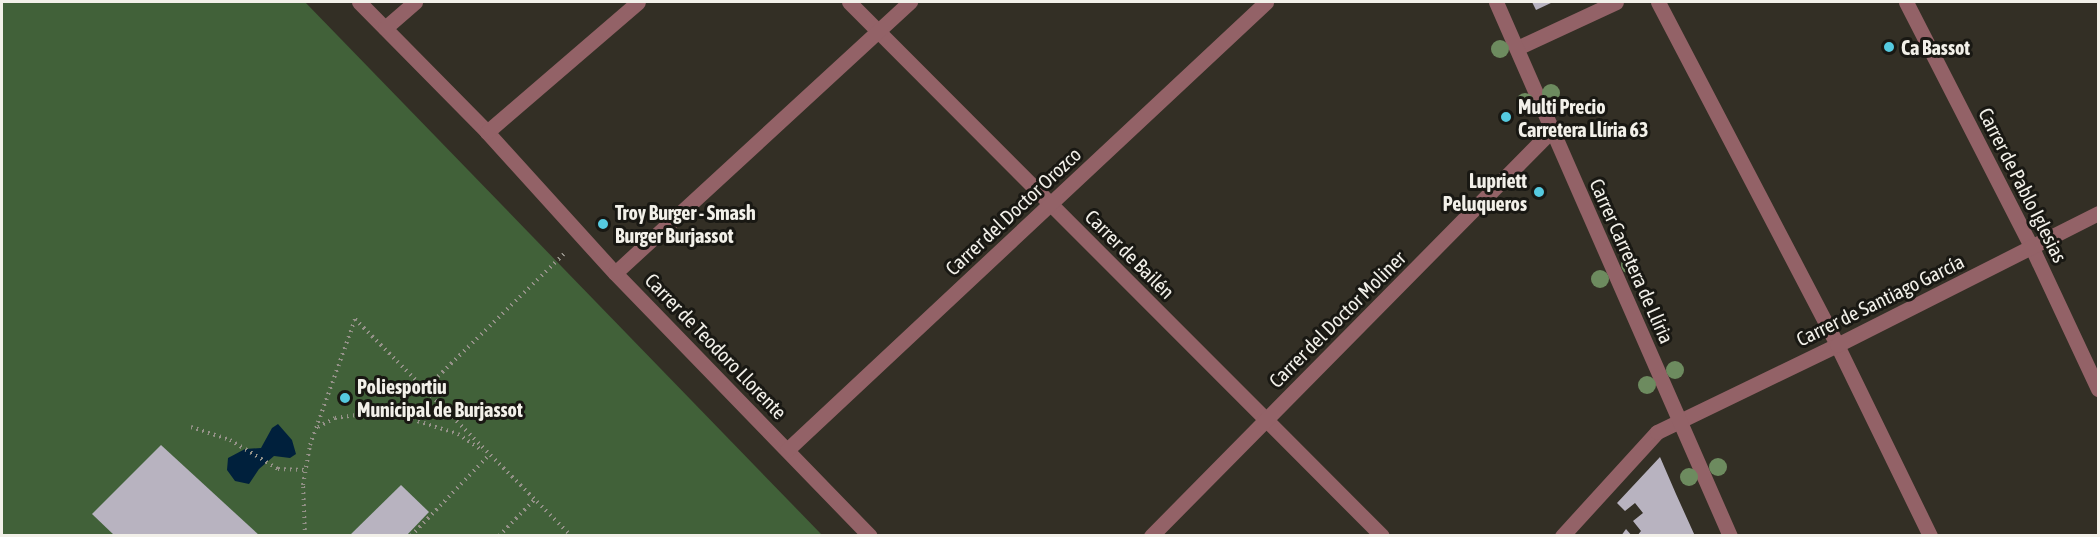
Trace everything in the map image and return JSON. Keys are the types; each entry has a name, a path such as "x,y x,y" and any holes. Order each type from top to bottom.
{"street":[{"name":"Carrer de Teodoro Llorente","path":"359,2 487,132 615,273 870,536"},
{"path":"385,28 415,2"},
{"path":"487,132 638,2"},
{"name":"Carrer de Bailén","path":"849,2 1382,536"},
{"path":"615,273 910,2"},
{"name":"Carrer del Doctor Orozco","path":"787,450 1266,2"},
{"name":"Carrer Carretera de Llíria","path":"1496,2 1730,536"},
{"path":"1517,48 1616,2"},
{"path":"1658,2 1837,345 1930,536"},
{"name":"Carrer de Pablo Iglesias","path":"1906,2 2031,248 2098,389"},
{"name":"Carrer del Doctor Moliner","path":"1151,536 1551,131"},
{"name":"Carrer de Santiago García","path":"1562,536 1657,432 1837,345 2098,213"}],"path":[{"path":"425,389 582,236"},
{"path":"305,536 304,470 315,430 355,319 571,536"},
{"path":"315,430 320,424 335,418 372,413 395,414 459,434 489,455"},
{"path":"191,427 230,440 278,469 304,470"},
{"path":"411,536 489,455"},
{"path":"498,536 534,500"}],"green space":[{"name":"Poliesportiu Municipal de Burjassot","path":"2,2 305,2 822,535 2,535"}],"water":[{"path":"278,424 292,440 296,454 290,458 274,456 259,469 249,484 235,481 227,470 228,458 245,449 261,448 272,428"}],"building":[{"path":"1532,2 1553,2 1536,10"},
{"path":"161,445 260,536 115,536 92,514"},
{"path":"1660,457 1695,536 1637,536 1641,531 1633,521 1643,513 1635,503 1625,511 1617,503"},
{"path":"401,485 429,512 406,536 349,536"},
{"path":"1626,529 1632,536 1621,536"}],"place":[{"name":"Ca Bassot","path":"1889,47"},
{"name":"Multi Precio Carretera Llíria 63","path":"1506,117"},
{"name":"Lupriett Peluqueros","path":"1539,192"},
{"name":"Troy Burger - Smash Burger Burjassot","path":"603,224"},
{"name":"Poliesportiu Municipal de Burjassot","path":"345,398"}]}
